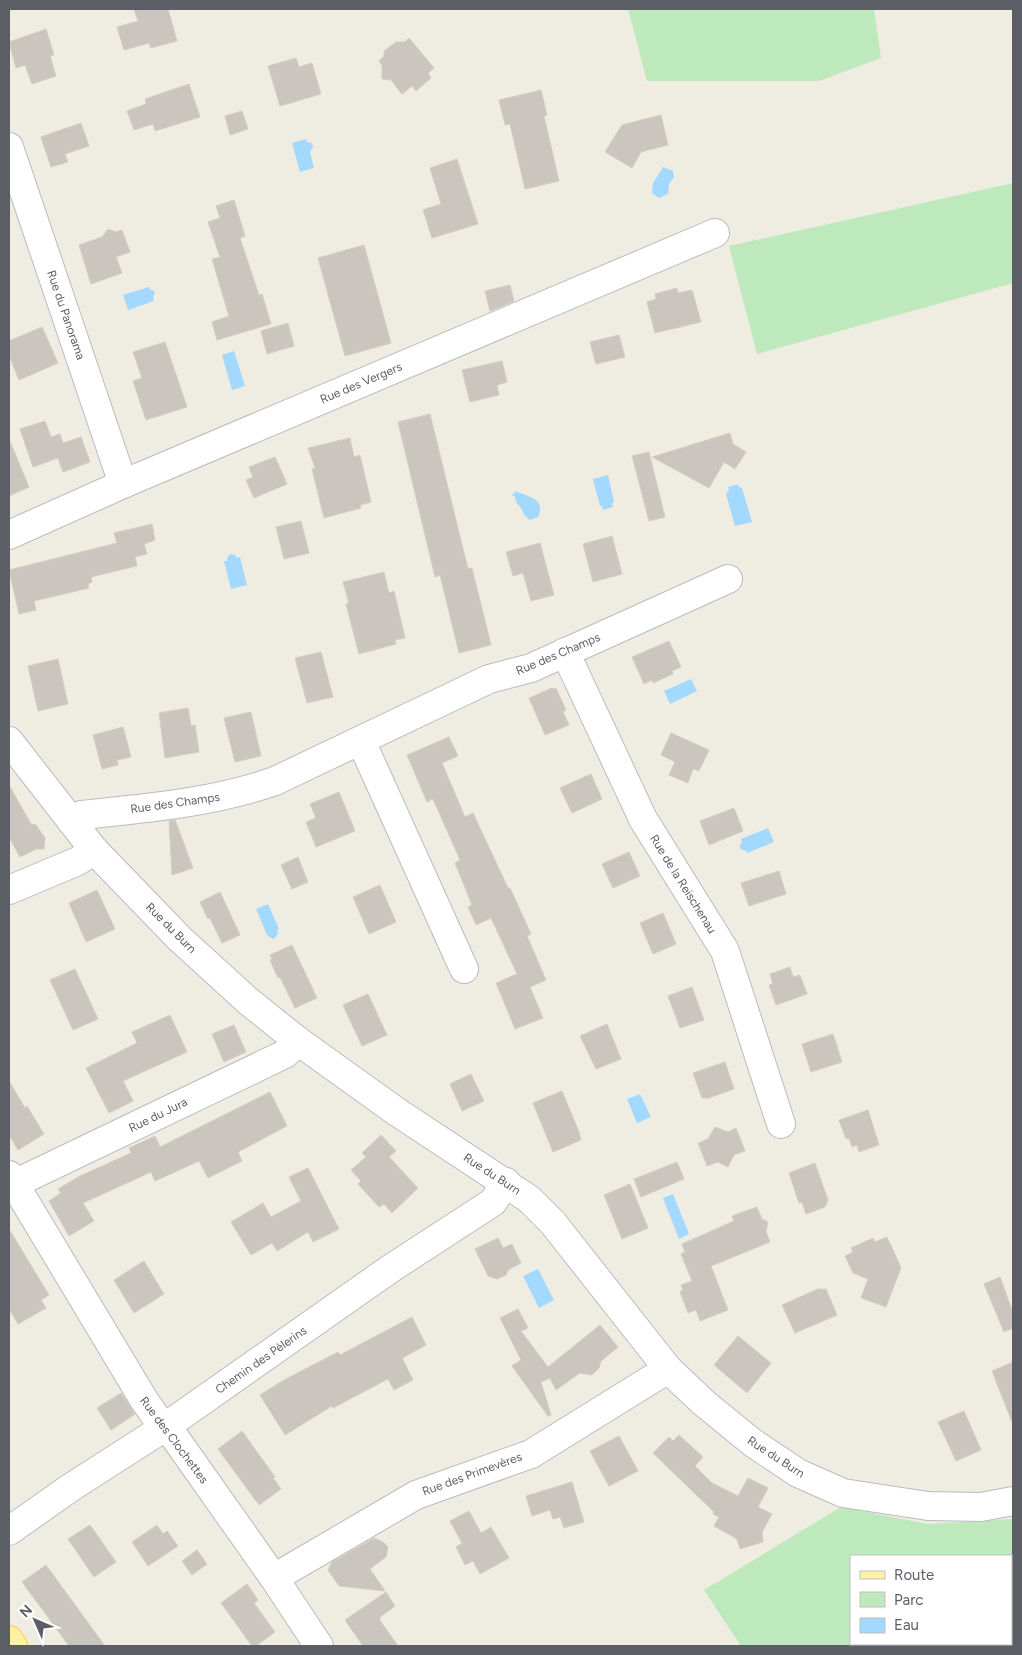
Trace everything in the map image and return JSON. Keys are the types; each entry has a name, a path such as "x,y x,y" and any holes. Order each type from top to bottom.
{"main road":[{"path":"9,1640 13,1646"}],"street":[{"name":"Rue du Panorama","path":"9,147 123,484"},
{"name":"Rue des Vergers","path":"9,535 123,484 715,232"},
{"name":"Rue des Champs","path":"72,822 81,815 184,804 244,792 275,781 489,679 531,668 728,579"},
{"name":"Rue de la Reischenau","path":"565,652 642,818 725,951 781,1124"},
{"name":"Rue du Burn","path":"9,741 94,850 180,939 248,1001 298,1041 397,1112 506,1182 529,1199 554,1223 668,1368 753,1444 798,1473 843,1493 928,1506 981,1507 1013,1501"},
{"path":"361,741 464,970"},
{"path":"9,890 78,861 94,850"},
{"name":"Rue du Jura","path":"11,1180 285,1054 298,1041"},
{"name":"Rue des Clochettes","path":"11,1180 144,1400 158,1420 173,1435 274,1578 319,1646"},
{"name":"Chemin des Pèlerins","path":"9,1531 70,1488 165,1427 390,1268 493,1202 506,1182"},
{"name":"Rue des Primevères","path":"274,1578 416,1495 531,1454 668,1368"}],"green space":[{"path":"628,9 874,9 881,58 819,81 647,81"},
{"path":"1013,183 1013,283 757,354 729,246"},
{"path":"841,1507 928,1524 1013,1519 1013,1646 741,1646 704,1590"}],"water":[{"path":"306,139 307,142 312,143 313,147 310,152 314,168 300,172 292,143"},
{"path":"663,167 673,171 674,177 669,184 668,194 659,198 652,193 653,183"},
{"path":"149,287 155,293 154,301 128,310 123,295"},
{"path":"234,351 245,386 232,390 222,355"},
{"path":"608,475 614,502 612,503 613,507 603,510 602,506 600,506 593,479"},
{"path":"738,484 742,488 752,522 735,526 726,494 729,490 728,487"},
{"path":"516,491 538,502 540,510 538,517 530,520 524,515 515,497 512,495"},
{"path":"231,554 237,558 240,557 247,585 231,589 224,561 227,561 228,556"},
{"path":"691,679 697,691 670,704 664,691"},
{"path":"768,828 774,842 747,853 740,849 741,839"},
{"path":"268,904 279,929 273,939 267,935 256,909"},
{"path":"640,1094 651,1117 637,1123 627,1099"},
{"path":"673,1194 689,1234 679,1239 663,1198"},
{"path":"538,1269 554,1300 539,1308 523,1276"}],"building":[{"path":"134,9 168,9 177,41 151,48 149,43 124,50 117,27 138,21"},
{"path":"46,29 54,55 50,56 56,76 32,84 25,65 16,68 9,42"},
{"path":"409,38 434,68 428,73 431,78 416,91 412,86 402,94 391,80 382,79 382,65 379,61 384,56 384,51 396,42 405,42"},
{"path":"296,58 299,67 312,63 321,94 280,106 268,66"},
{"path":"189,84 200,117 155,131 153,124 134,130 127,111 146,104 145,99"},
{"path":"541,90 547,115 544,116 559,181 525,189 510,124 505,125 499,100"},
{"path":"242,111 248,129 230,135 225,116"},
{"path":"661,115 668,145 641,152 632,168 605,152 622,125"},
{"path":"81,123 89,146 65,154 68,162 51,167 41,137"},
{"path":"457,159 478,224 432,238 423,210 441,204 430,168"},
{"path":"234,200 245,236 240,238 259,295 262,294 271,324 217,340 212,322 229,316 212,259 220,257 208,222 220,218 216,206"},
{"path":"108,229 115,232 122,230 130,252 116,257 122,273 91,284 79,245 102,237"},
{"path":"364,245 391,343 345,356 318,258"},
{"path":"510,285 514,301 490,311 485,291"},
{"path":"677,288 678,293 692,290 701,322 655,333 647,302 656,299 655,294"},
{"path":"288,323 294,346 267,354 261,331"},
{"path":"42,327 58,363 19,380 9,355 9,341"},
{"path":"619,335 625,357 596,364 590,342"},
{"path":"165,342 187,407 146,420 133,381 142,378 133,352"},
{"path":"502,361 507,382 497,385 499,395 470,402 462,370"},
{"path":"430,414 468,569 472,568 491,645 459,653 440,575 435,577 398,422"},
{"path":"45,421 51,437 60,434 63,443 81,437 90,462 63,472 58,458 33,467 20,429"},
{"path":"730,433 733,444 746,452 735,469 724,462 709,488 652,457"},
{"path":"350,438 354,457 360,455 371,502 360,505 361,508 324,518 312,469 315,468 308,448"},
{"path":"9,439 29,487 9,496"},
{"path":"649,452 665,517 649,521 632,456"},
{"path":"275,457 287,484 254,498 246,480 253,477 249,467"},
{"path":"301,521 309,553 284,559 276,527"},
{"path":"152,524 155,540 144,544 147,554 135,557 137,566 91,577 92,582 88,584 89,588 34,601 36,610 19,614 9,570 117,543 114,533"},
{"path":"612,536 622,574 593,582 583,544"},
{"path":"540,543 554,595 531,601 523,573 513,576 506,552"},
{"path":"384,572 389,593 394,591 405,638 395,640 396,644 359,654 346,604 349,603 343,582"},
{"path":"669,641 681,667 672,671 673,674 653,683 652,680 644,684 632,657"},
{"path":"321,652 333,697 307,703 295,658"},
{"path":"58,659 68,704 38,711 28,666"},
{"path":"556,688 566,710 563,712 569,725 545,735 529,698"},
{"path":"188,708 191,726 195,725 199,752 165,758 159,713"},
{"path":"251,712 261,756 235,762 224,718"},
{"path":"123,727 131,757 117,760 118,765 102,769 93,735"},
{"path":"671,733 709,750 699,771 693,769 688,783 669,775 675,762 661,755"},
{"path":"449,737 458,756 442,763 465,817 473,813 508,888 510,888 531,934 527,936 546,980 530,987 543,1018 515,1029 496,983 517,974 491,918 476,925 468,907 472,905 455,863 460,860 433,799 427,802 407,755"},
{"path":"591,774 602,799 572,813 560,788"},
{"path":"9,785 31,824 36,825 45,838 44,849 36,849 20,857 9,837"},
{"path":"339,792 355,831 316,847 306,822 316,818 310,804"},
{"path":"734,808 743,831 709,845 700,821"},
{"path":"175,820 193,868 172,875 169,821"},
{"path":"629,852 640,876 613,888 602,864"},
{"path":"298,857 308,882 292,889 281,865"},
{"path":"779,871 786,894 749,906 741,883"},
{"path":"380,885 396,922 369,934 353,897"},
{"path":"97,890 115,929 86,942 69,903"},
{"path":"220,892 240,935 222,943 200,902"},
{"path":"663,913 676,944 653,954 640,923"},
{"path":"292,945 317,998 295,1008 270,960 272,959 270,955"},
{"path":"790,967 793,977 800,975 807,994 776,1005 769,985 773,984 770,974"},
{"path":"75,969 98,1019 73,1030 50,980"},
{"path":"692,987 704,1020 680,1028 668,996"},
{"path":"368,994 387,1035 362,1046 343,1005"},
{"path":"170,1015 187,1052 123,1081 133,1101 109,1113 86,1068 137,1043 132,1032"},
{"path":"607,1024 621,1059 596,1069 580,1036"},
{"path":"234,1025 246,1052 224,1062 212,1034"},
{"path":"833,1034 842,1062 811,1072 802,1044"},
{"path":"725,1062 734,1089 709,1098 702,1098 693,1073"},
{"path":"471,1074 484,1101 462,1111 450,1084"},
{"path":"9,1081 25,1108 27,1106 44,1134 18,1150 9,1135"},
{"path":"562,1091 581,1140 553,1152 533,1103"},
{"path":"270,1092 287,1126 238,1152 242,1161 208,1178 199,1161 155,1181 151,1172 83,1203 94,1221 69,1236 49,1201 61,1193 58,1189 80,1176 131,1153 129,1148 155,1136 160,1147"},
{"path":"868,1110 879,1145 859,1152 857,1145 852,1147 849,1138 846,1139 839,1120"},
{"path":"715,1127 728,1132 736,1128 745,1151 734,1155 728,1167 718,1162 707,1166 698,1143 708,1139"},
{"path":"381,1135 396,1151 389,1157 418,1188 392,1213 384,1204 379,1207 358,1184 361,1181 351,1170 366,1157 362,1153"},
{"path":"677,1162 684,1179 641,1197 634,1179"},
{"path":"815,1163 828,1200 825,1207 806,1214 802,1202 799,1203 789,1173"},
{"path":"308,1168 339,1229 313,1242 308,1232 277,1251 272,1243 251,1255 231,1222 263,1203 271,1217 301,1201 289,1177"},
{"path":"630,1184 648,1228 622,1239 604,1195"},
{"path":"757,1207 762,1219 768,1222 766,1231 770,1242 711,1266 728,1310 700,1321 696,1310 688,1313 680,1292 683,1290 681,1285 692,1281 681,1254 685,1252 682,1244 734,1221 732,1216"},
{"path":"9,1229 49,1295 41,1300 46,1308 18,1324 9,1309"},
{"path":"887,1237 901,1268 886,1307 861,1298 868,1279 853,1273 845,1256 853,1252 851,1248 873,1238 875,1242"},
{"path":"498,1238 503,1248 512,1244 521,1263 508,1270 506,1275 497,1279 488,1276 475,1249"},
{"path":"144,1261 164,1294 134,1313 114,1280"},
{"path":"1000,1277 1013,1313 1013,1328 1004,1332 984,1284"},
{"path":"818,1289 826,1289 837,1315 795,1333 782,1305"},
{"path":"518,1309 528,1328 521,1331 548,1367 600,1325 618,1347 601,1361 599,1368 592,1375 580,1373 556,1390 550,1378 541,1382 551,1415 548,1416 512,1366 521,1360 500,1318"},
{"path":"412,1317 426,1345 402,1358 413,1380 394,1390 388,1379 333,1408 332,1406 285,1435 260,1395 284,1380 338,1352 340,1355"},
{"path":"738,1336 771,1363 747,1393 714,1365"},
{"path":"1013,1362 1013,1422 1012,1422 992,1371"},
{"path":"121,1393 135,1414 111,1430 97,1408"},
{"path":"964,1411 981,1450 956,1461 938,1422"},
{"path":"242,1431 275,1477 273,1478 281,1489 259,1505 218,1449"},
{"path":"679,1435 703,1457 695,1466 712,1483 738,1496 748,1478 768,1488 758,1507 772,1514 762,1532 763,1542 740,1549 737,1539 714,1526 719,1517 713,1514 714,1512 653,1453 669,1437 673,1441"},
{"path":"619,1436 638,1471 609,1486 590,1451"},
{"path":"572,1482 584,1522 564,1528 560,1517 553,1519 550,1510 532,1516 526,1496"},
{"path":"469,1511 481,1533 491,1527 509,1558 480,1574 473,1561 465,1565 456,1547 462,1543 450,1521"},
{"path":"90,1525 116,1562 94,1577 68,1539"},
{"path":"157,1525 163,1534 167,1531 178,1546 148,1566 132,1542"},
{"path":"374,1538 383,1542 388,1547 386,1557 370,1569 385,1591 339,1586 328,1570 332,1562"},
{"path":"197,1550 207,1564 192,1575 182,1561"},
{"path":"46,1565 105,1646 69,1646 22,1582"},
{"path":"247,1584 258,1600 254,1603 275,1632 256,1646 252,1646 221,1603"},
{"path":"386,1592 395,1606 379,1619 398,1646 363,1646 345,1620"}]}
